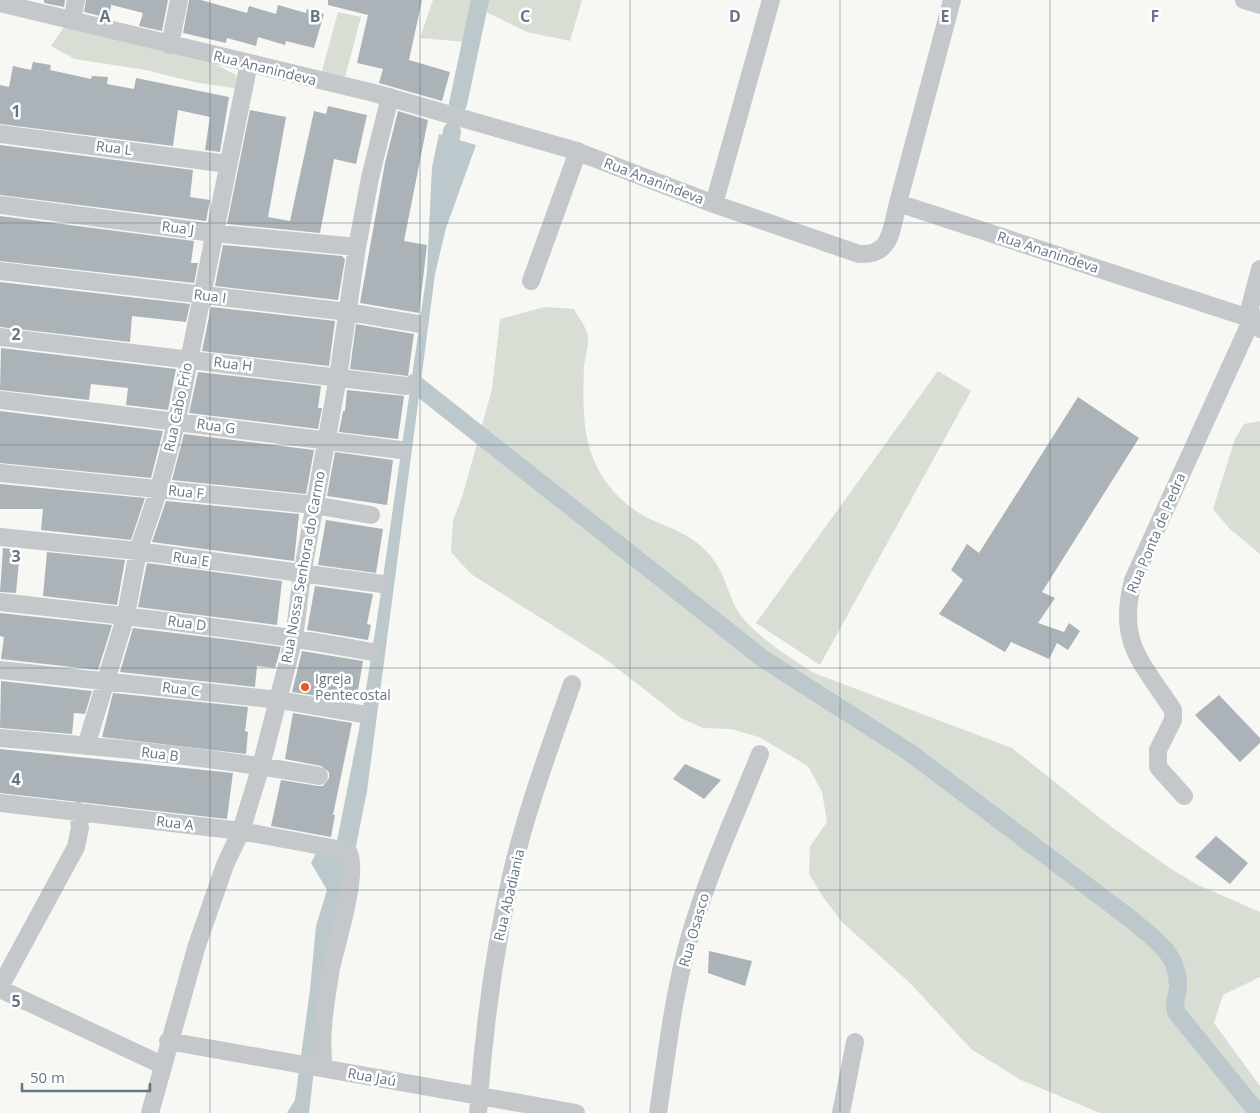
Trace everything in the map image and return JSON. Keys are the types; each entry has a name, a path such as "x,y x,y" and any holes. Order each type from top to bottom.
{"street":[{"path":"72,21 76,0"},
{"path":"170,45 179,0"},
{"path":"714,204 771,0"},
{"path":"898,203 952,0"},
{"path":"1244,0 1260,4"},
{"name":"Rua Ananindeva","path":"0,3 390,97 578,152 714,204 859,254 872,255 881,251 886,242 898,203 1256,324"},
{"name":"Rua Cabo Frio","path":"86,746 126,615 138,551 159,489 177,420 201,295 250,63"},
{"name":"Rua Nossa Senhora do Carmo","path":"150,1113 168,1042 197,945 225,865 241,831 261,766 294,638 302,575 338,377 357,247 370,178 390,97"},
{"name":"Rua L","path":"0,134 228,164"},
{"path":"531,281 578,152"},
{"name":"Rua J","path":"0,205 214,233 357,247"},
{"path":"1256,324 1250,306 1260,269"},
{"name":"Rua I","path":"0,271 348,312 419,324"},
{"name":"Rua Ponta de Pedra","path":"1184,796 1158,766 1158,750 1173,720 1173,710 1128,636 1128,600 1133,580 1256,324"},
{"name":"Rua H","path":"0,338 406,386"},
{"name":"Rua G","path":"0,400 177,420 401,450"},
{"name":"Rua F","path":"0,473 314,505 371,515"},
{"name":"Rua E","path":"0,537 138,551 302,575 382,584"},
{"name":"Rua D","path":"0,602 126,615 294,638 372,652"},
{"name":"Rua C","path":"0,670 279,700 362,714"},
{"name":"Rua Abadiania","path":"479,1104 496,953 511,875 535,793 572,684"},
{"name":"Rua B","path":"0,738 261,766 319,776"},
{"name":"Rua Osasco","path":"658,1113 674,1007 690,937 708,883 760,754"},
{"name":"Rua A","path":"0,803 241,831 341,850 351,857 350,886 331,969 319,1067"},
{"path":"78,811 80,828 76,847 0,988 162,1065"},
{"name":"Rua Jaú","path":"168,1042 319,1067 479,1104 576,1113"},
{"path":"841,1113 855,1042"}],"shaded area":[{"path":"433,0 582,0 570,41 527,32 472,5 465,42 420,38"},
{"path":"338,12 361,17 345,77 322,71"},
{"path":"64,27 215,64 236,75 239,89 194,82 146,70 75,59 51,46"},
{"path":"439,134 476,145 446,228 435,274 367,791 354,856 326,966 309,1113 287,1113 295,1100 310,990 316,926 327,890 311,863 318,849 336,846 362,714 427,272 432,167"},
{"path":"545,307 574,309 587,333 588,344 584,366 583,399 585,421 591,453 601,474 614,492 640,514 687,536 706,551 721,572 736,608 760,635 814,673 1012,748 1110,826 1170,868 1196,884 1260,912 1260,977 1223,995 1214,1023 1260,1086 1260,1113 1100,1113 1021,1080 971,1049 911,984 843,923 825,900 809,874 810,846 827,822 822,792 808,766 759,737 731,729 703,728 681,718 604,658 471,574 451,552 453,521 463,494 492,389 500,319"},
{"path":"938,371 971,391 820,665 756,623"},
{"path":"1260,421 1260,554 1230,529 1213,509 1235,439 1244,424"}],"building":[{"path":"44,0 65,0 64,7 44,3"},
{"path":"86,0 168,0 162,31 139,26 143,13 112,5 112,3 108,18 84,12"},
{"path":"189,0 201,0 247,13 249,6 276,14 278,5 306,13 307,9 324,14 314,48 286,41 285,45 258,37 256,46 227,38 226,43 183,33"},
{"path":"328,0 422,0 409,60 450,72 442,101 379,83 383,69 357,63 368,15 328,5"},
{"path":"33,62 51,65 50,70 91,79 92,76 108,77 107,84 134,89 136,78 229,97 220,152 205,150 210,117 178,110 173,146 0,124 0,85 9,87 13,66 31,70"},
{"path":"328,106 367,115 356,164 334,159 320,233 227,224 250,110 286,117 268,217 290,221 314,111 326,114"},
{"path":"398,111 428,120 404,241 427,245 419,313 360,303 385,163"},
{"path":"0,145 193,170 190,197 210,200 206,221 0,195"},
{"path":"0,216 194,241 191,263 198,263 194,283 0,261"},
{"path":"223,245 342,256 345,259 338,300 215,286"},
{"path":"0,282 190,304 186,322 132,316 130,342 0,327"},
{"path":"211,307 335,321 329,366 202,351"},
{"path":"356,324 414,334 408,376 350,369"},
{"path":"1,348 176,369 168,410 126,405 128,388 91,384 89,400 0,390"},
{"path":"198,372 321,386 318,408 322,408 318,429 189,413"},
{"path":"347,390 404,396 398,439 339,432 343,411 345,411"},
{"path":"1078,397 1139,438 1042,592 1055,598 1038,623 1064,632 1069,623 1080,631 1068,650 1057,643 1049,659 1011,642 1005,652 939,614 963,580 951,570 967,544 979,553"},
{"path":"0,411 163,431 151,478 0,463"},
{"path":"184,434 314,450 306,494 172,480"},
{"path":"335,452 393,460 387,505 327,496"},
{"path":"0,484 145,498 131,540 41,530 43,509 0,509"},
{"path":"166,501 299,514 294,561 152,542"},
{"path":"326,520 383,529 376,573 318,565"},
{"path":"3,548 20,550 16,593 0,592"},
{"path":"47,552 125,560 117,605 43,596"},
{"path":"147,563 282,581 277,625 138,607"},
{"path":"315,586 373,594 367,624 371,625 368,640 307,630"},
{"path":"0,613 112,625 98,670 1,659 4,637 0,636"},
{"path":"133,628 281,647 275,668 257,666 255,687 120,672"},
{"path":"302,651 363,661 356,702 292,692"},
{"path":"1,681 92,691 85,714 74,713 72,734 0,728"},
{"path":"113,693 248,707 245,731 248,732 246,754 102,737"},
{"path":"1219,695 1260,738 1260,743 1240,762 1195,715"},
{"path":"293,713 352,723 333,815 335,815 331,837 271,826 281,780 323,786 329,778 329,772 321,766 285,759"},
{"path":"0,749 233,773 227,819 0,793"},
{"path":"685,764 721,780 704,799 673,779"},
{"path":"1216,836 1248,863 1230,884 1195,857"},
{"path":"709,951 752,961 745,986 708,973"}],"waterway":[{"path":"458,104 480,0"},
{"path":"447,160 452,131"},
{"path":"414,383 762,658 909,752 1132,920 1163,948 1174,964 1178,985 1175,1004 1176,1012 1258,1113"}],"place":[{"name":"Igreja Pentecostal","path":"305,687"}]}
